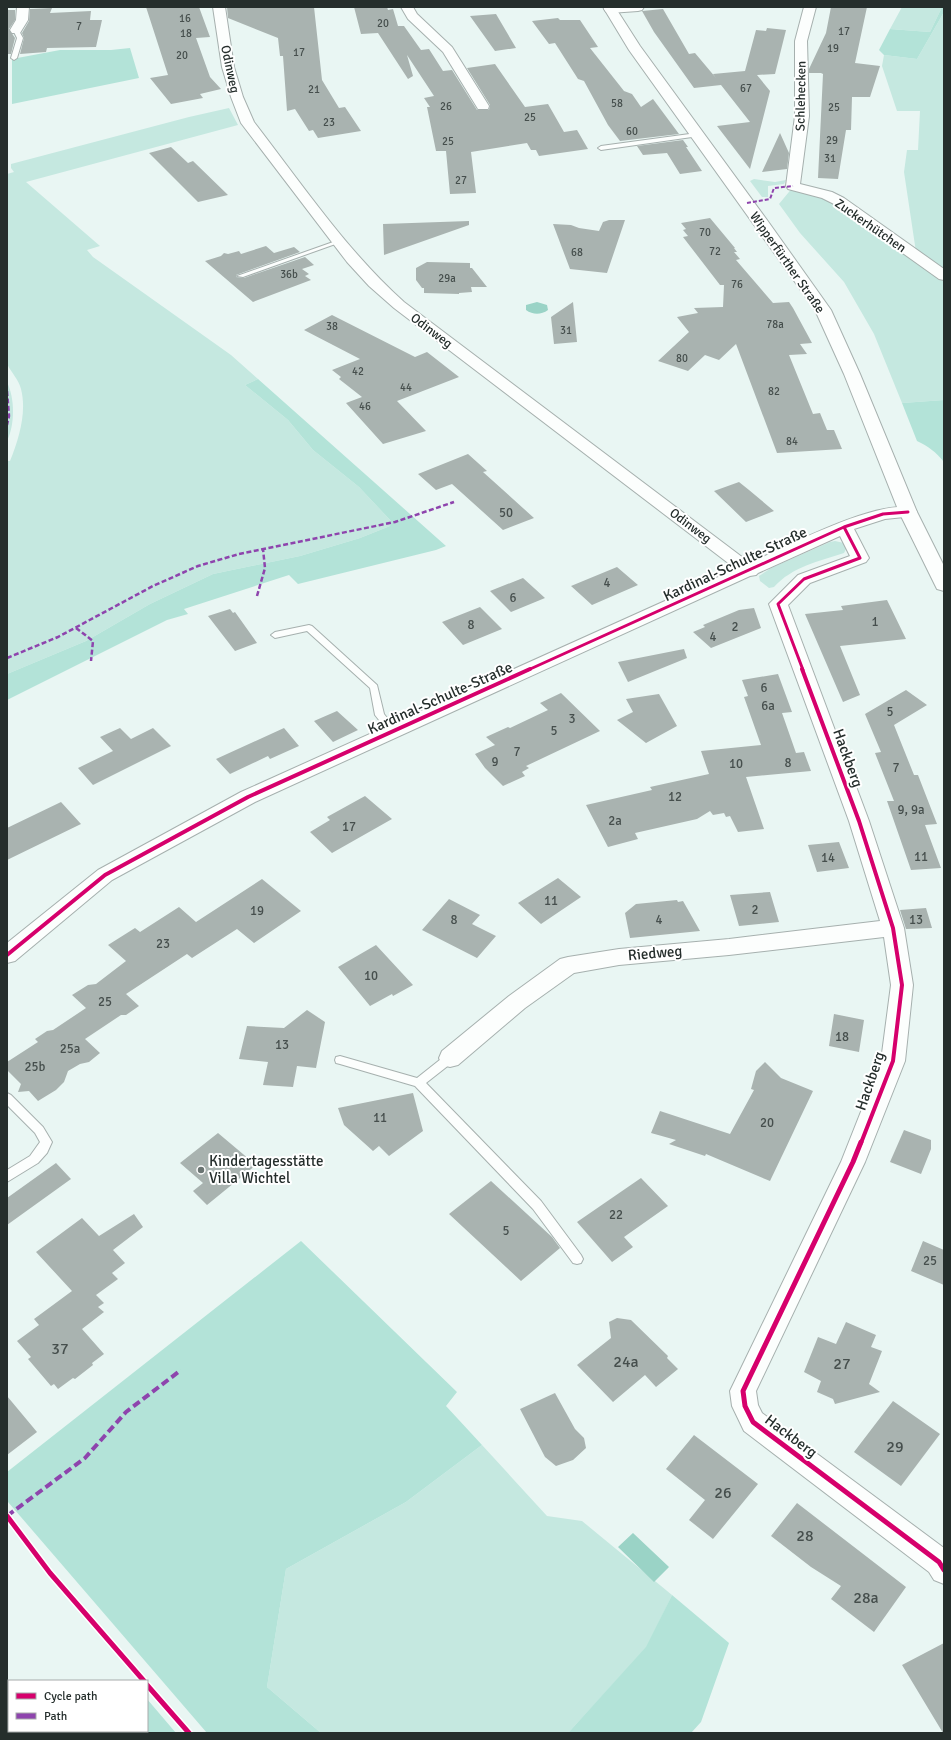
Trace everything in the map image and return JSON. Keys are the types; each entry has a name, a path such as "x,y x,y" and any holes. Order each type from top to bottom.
{"main road":[{"name":"Wipperfürther Straße","path":"610,8 634,47 762,223 823,310 852,374 908,512 944,585"}],"street":[{"path":"16,30 22,20 23,7"},
{"name":"Odinweg","path":"219,7 228,67 236,98 248,123 338,242 374,283 399,305 750,571"},
{"path":"407,7 412,16 448,50 483,106"},
{"path":"610,8 638,7"},
{"name":"Schlehecken","path":"793,186 802,116 800,42 810,7"},
{"name":"Zuckerhütchen","path":"793,186 827,195 840,201 944,276"},
{"name":"Kardinal-Schulte-Straße","path":"7,956 105,875 248,797 750,571 844,527 883,514 908,512"},
{"name":"Hackberg","path":"844,527 860,558 804,579 778,604 859,822 893,928 902,985 893,1061 853,1162 743,1390 745,1406 753,1422 939,1562 944,1570"},
{"name":"Riedweg","path":"450,1058 517,1002 568,965 619,957 729,947 893,928"}],"lane":[{"path":"14,58 20,38 16,30"},
{"path":"601,148 697,135"},
{"path":"241,276 338,242"},
{"path":"275,635 309,628 374,687 380,715 393,732"},
{"path":"420,1083 450,1058"},
{"path":"340,1060 420,1083 537,1205 577,1259"},
{"path":"7,1098 39,1130 46,1142 42,1153 30,1164 7,1177"}],"shaded area":[{"path":"902,7 942,7 930,32 890,29"},
{"path":"942,7 944,7 944,12 917,59 884,55 879,50 890,29 930,32"},
{"path":"944,12 944,271 916,252 904,172 907,150 918,150 920,111 897,111 882,66 884,55 917,59"},
{"path":"130,48 139,78 12,104 12,59 60,50 111,50"},
{"path":"229,108 238,125 26,182 100,246 87,250 93,257 231,355 258,379 245,385 288,420 313,450 359,487 391,521 390,526 360,538 300,556 213,574 150,604 86,641 7,674 7,461 10,461 21,425 23,416 23,398 17,379 7,364 7,174 14,172 11,168 11,164 189,117"},
{"path":"754,179 775,182 786,180 784,184 768,186 768,197 762,197 750,181"},
{"path":"793,187 827,197 944,279 944,400 902,403 874,334 844,282 800,233 779,204"},
{"path":"537,302 547,305 548,310 537,314 526,310 526,305"},
{"path":"258,379 446,546 436,550 298,584 289,575 184,609 188,614 167,620 7,700 7,674 86,641 150,604 213,574 300,556 360,538 390,526 391,521 359,487 313,450 288,420 245,385"},
{"path":"7,382 12,396 13,419 7,441"},
{"path":"944,400 944,462 932,450 917,441 902,403"},
{"path":"835,541 844,543 847,547 844,553 797,570 789,574 774,587 769,588 760,581 759,576 771,568"},
{"path":"301,1241 457,1392 446,1406 482,1445 406,1502 286,1569 267,1687 321,1733 207,1733 8,1502 7,1472"},
{"path":"482,1445 547,1516 582,1521 672,1595 647,1647 568,1733 321,1733 267,1687 286,1569 406,1502"},
{"path":"633,1533 669,1567 654,1582 618,1547"},
{"path":"672,1595 729,1643 701,1722 691,1733 568,1733 646,1647"},
{"path":"148,1700 176,1733 70,1733 148,1732"}],"building":[{"path":"146,7 199,7 210,37 196,38 210,77 221,89 200,94 203,98 171,104 150,78 168,75"},
{"path":"227,7 314,7 322,80 339,108 345,107 361,131 318,138 313,130 309,131 295,109 287,111 283,56 280,56 278,38 228,18"},
{"path":"354,7 387,7 388,10 393,9 398,26 404,26 421,50 429,49 443,71 452,70 477,110 489,110 490,105 467,68 495,64 525,107 548,104 564,132 577,130 588,149 539,156 536,150 531,150 527,143 471,152 476,193 450,194 446,151 436,151 427,107 430,107 424,98 434,96 407,55 413,76 408,79 378,33 361,34"},
{"path":"831,7 867,7 855,63 880,66 870,97 852,97 851,130 846,130 838,179 818,178 823,74 809,73 809,69 826,33"},
{"path":"52,8 50,13 91,11 90,20 102,20 96,47 47,48 46,52 20,54 24,38 22,33 29,21 30,9"},
{"path":"663,9 689,54 695,53 716,78 713,74 745,71 756,30 766,31 767,28 786,30 775,74 757,75 770,91 750,169 717,126 750,122 721,85 694,88 654,32 642,11"},
{"path":"7,10 15,10 15,20 9,29 15,38 11,54 7,54"},
{"path":"496,14 516,48 495,51 470,16"},
{"path":"558,18 560,20 580,20 598,47 590,48 624,91 632,94 641,107 653,99 679,134 620,141 608,125 584,81 578,79 555,43 549,44 532,21"},
{"path":"780,133 789,153 787,169 762,172"},
{"path":"683,140 702,171 680,174 667,153 643,155 637,146"},
{"path":"171,147 188,163 193,161 228,195 198,202 149,153"},
{"path":"710,218 735,248 737,252 734,252 740,259 736,260 773,303 789,302 793,308 812,343 800,344 807,354 789,355 813,414 820,413 827,430 834,430 842,449 777,453 736,344 719,360 705,355 688,371 658,361 689,332 677,317 698,313 694,308 723,307 724,285 720,285 683,237 688,236 683,230 686,229 681,223"},
{"path":"609,220 625,220 607,273 570,269 553,224 571,225 579,228 599,231 603,222"},
{"path":"469,221 469,225 384,255 383,224"},
{"path":"266,246 274,253 294,247 300,252 236,275 236,277 244,278 305,257 314,265 302,269 309,274 305,276 311,280 253,302 205,261 221,256 224,253 228,254 239,251 241,254"},
{"path":"427,262 470,263 470,268 472,268 487,287 471,287 472,292 459,294 424,293 424,288 422,288 416,280 416,268"},
{"path":"573,302 577,342 554,344 551,317"},
{"path":"332,315 415,357 427,352 459,377 397,401 426,431 383,444 346,403 362,397 339,379 341,377 332,370 360,359 304,330"},
{"path":"468,454 487,471 483,472 534,518 503,530 452,484 436,490 418,474"},
{"path":"739,482 774,511 746,522 714,491"},
{"path":"617,567 638,585 592,605 571,586"},
{"path":"523,578 545,598 511,612 490,591"},
{"path":"887,600 906,639 840,646 860,695 843,702 805,614 843,610 841,606"},
{"path":"480,607 502,629 463,645 442,622"},
{"path":"754,608 761,628 711,648 693,632 705,627 703,625 739,610"},
{"path":"230,609 233,613 235,612 257,643 235,651 208,616"},
{"path":"684,649 687,658 628,682 618,662"},
{"path":"778,674 792,712 782,713 796,753 804,752 811,771 746,777 764,829 738,832 730,816 726,817 724,813 713,815 710,811 697,819 635,833 638,839 608,847 586,805 652,790 650,787 709,774 701,751 761,745 744,697 748,696 742,680"},
{"path":"906,690 927,705 894,725 914,775 918,775 937,824 925,825 941,868 911,870 887,801 894,801 875,753 881,752 865,714"},
{"path":"561,693 600,731 526,766 529,768 522,772 525,776 503,786 485,768 475,754 495,745 486,737 508,727 510,728 548,710 540,703"},
{"path":"659,694 677,726 646,743 617,720 633,712 626,699"},
{"path":"337,711 358,730 333,742 314,721"},
{"path":"120,728 131,739 153,728 171,746 93,785 78,768 113,751 100,737"},
{"path":"284,728 299,746 270,759 268,756 230,774 216,759"},
{"path":"365,796 392,819 332,853 310,832 330,820 327,817"},
{"path":"61,802 81,824 7,860 7,828"},
{"path":"839,842 849,868 817,872 808,845"},
{"path":"558,878 581,897 541,924 518,903"},
{"path":"262,879 301,911 254,943 237,929 192,958 187,954 126,994 139,1006 126,1015 121,1015 85,1039 100,1053 89,1062 80,1064 68,1071 64,1082 56,1090 38,1101 29,1091 18,1092 21,1084 7,1070 7,1062 38,1042 35,1039 47,1031 53,1030 86,1008 72,995 88,985 96,984 126,961 108,945 135,928 140,932 179,907 196,922"},
{"path":"770,892 779,922 739,926 730,895"},
{"path":"449,899 480,915 472,924 496,936 477,958 422,930"},
{"path":"677,900 678,902 683,901 700,931 630,938 625,913 636,904"},
{"path":"926,908 932,928 906,929 900,910"},
{"path":"376,945 413,985 370,1006 338,967"},
{"path":"307,1010 325,1022 316,1068 297,1066 293,1087 263,1085 268,1062 239,1059 247,1026 284,1028"},
{"path":"834,1014 864,1020 859,1052 829,1046"},
{"path":"765,1062 781,1078 813,1091 770,1181 706,1154 705,1156 669,1144 676,1140 651,1133 660,1111 730,1134 754,1090 751,1089 756,1071"},
{"path":"413,1093 423,1131 389,1156 379,1146 373,1151 344,1125 338,1108"},
{"path":"904,1130 931,1140 931,1149 921,1174 890,1162"},
{"path":"218,1133 256,1165 207,1205 193,1191 203,1183 180,1163"},
{"path":"56,1163 71,1179 7,1225 7,1198"},
{"path":"641,1178 668,1206 624,1237 633,1247 612,1262 577,1222"},
{"path":"491,1181 552,1237 560,1248 521,1281 449,1214"},
{"path":"134,1214 143,1227 113,1250 125,1263 112,1273 118,1279 96,1295 104,1303 98,1307 104,1312 82,1329 104,1354 75,1379 73,1378 58,1389 54,1384 51,1386 28,1359 31,1357 17,1341 39,1325 34,1319 72,1291 36,1252 82,1218 99,1236"},
{"path":"923,1241 944,1250 944,1285 911,1271"},
{"path":"617,1318 631,1320 668,1356 667,1358 678,1369 656,1387 645,1375 613,1402 577,1365 611,1338 609,1322"},
{"path":"846,1322 876,1335 871,1347 882,1351 869,1384 880,1392 835,1404 833,1399 817,1392 821,1381 804,1372 818,1337 836,1344"},
{"path":"555,1393 575,1429 584,1438 586,1448 573,1460 556,1466 545,1457 520,1409"},
{"path":"7,1396 37,1432 7,1455"},
{"path":"893,1401 940,1434 901,1486 854,1452"},
{"path":"694,1435 758,1484 713,1539 689,1520 705,1500 666,1469"},
{"path":"797,1503 906,1587 874,1632 831,1599 841,1586 811,1567 771,1536"},
{"path":"944,1643 944,1733 943,1733 902,1665"}],"marked path":[{"path":"747,203 770,199 774,188 793,186"},
{"path":"7,391 9,416 7,425"},
{"path":"7,658 58,637 153,586 198,566 239,554 395,522 454,502"},
{"path":"257,596 265,568 263,549"},
{"path":"76,628 93,641 91,661"},
{"path":"7,1516 85,1458 126,1412 181,1370"}],"cycle path":[{"path":"7,955 105,875 248,797 844,527 883,514 908,512"},
{"path":"844,527 860,558 804,579 778,604 859,821 893,928 902,985 893,1061 853,1162 743,1391 745,1406 753,1422 939,1562 944,1570"},
{"path":"7,1516 50,1573 143,1680"},
{"path":"148,1686 189,1733"}],"place":[{"name":"Kindertagesstätte Villa Wichtel","path":"201,1170"}]}
